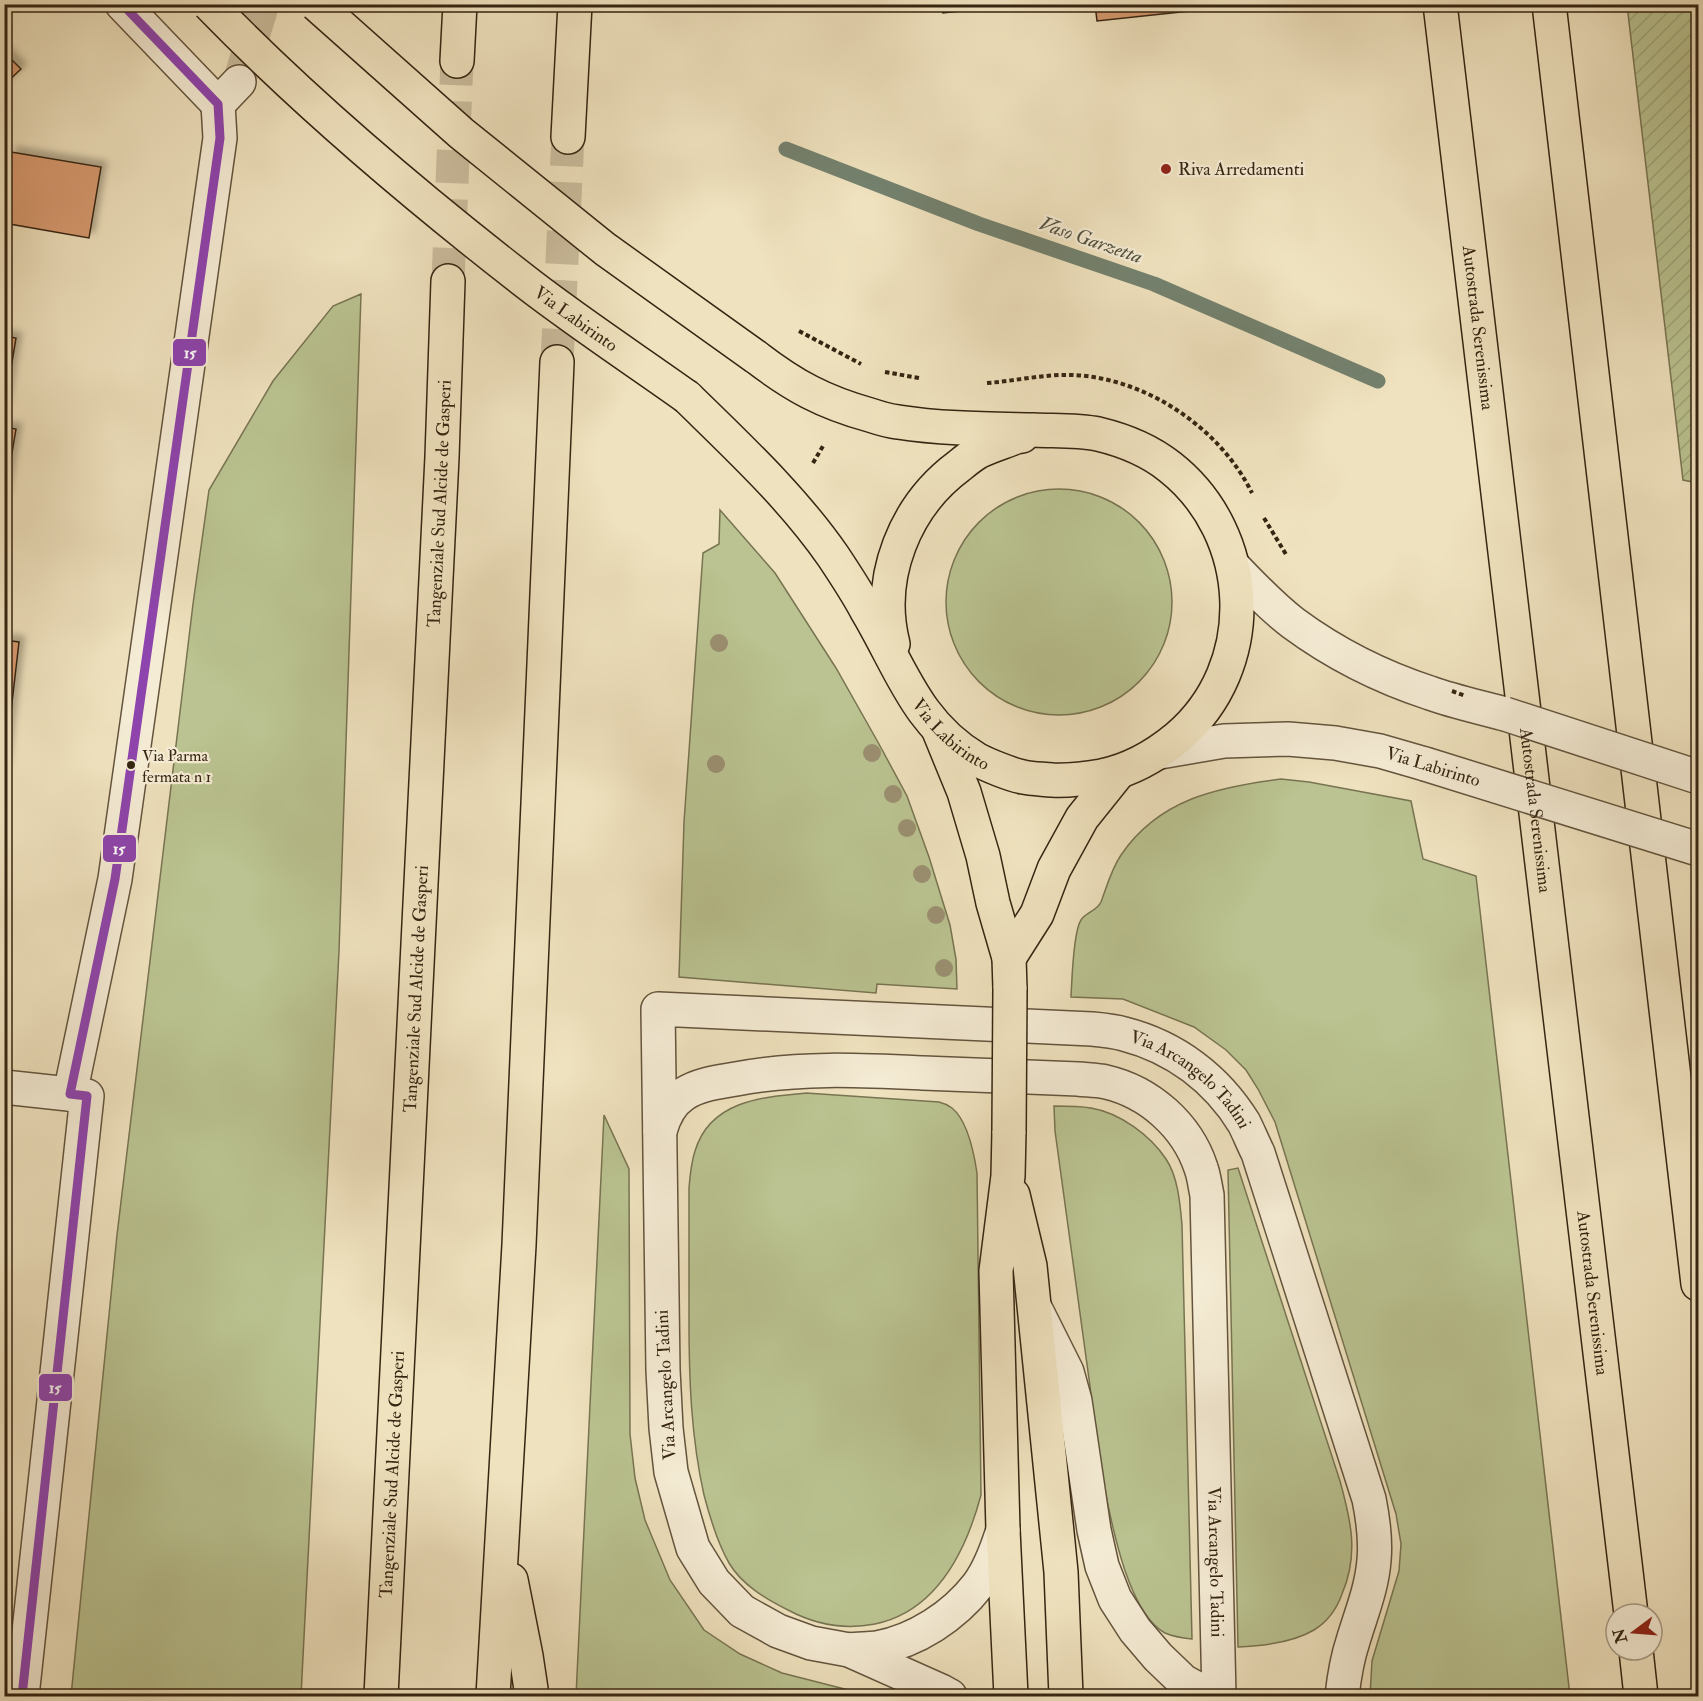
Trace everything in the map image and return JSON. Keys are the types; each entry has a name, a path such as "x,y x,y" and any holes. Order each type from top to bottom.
{"main road":[{"name":"Via Labirinto","path":"209,4 244,41 385,168 533,287 687,397 760,468 831,554 867,610 916,702 939,731 978,759 1023,777 1071,782 1118,773 1140,764 1160,752 1188,729 1210,701 1226,670 1235,636 1237,601 1233,566 1219,529 1197,495 1169,467 1135,446 1097,434 941,427 893,422 813,395 783,378 605,249 461,134 316,4"},
{"path":"457,61 460,4"},
{"path":"568,137 575,4"},
{"name":"Autostrada Serenissima","path":"1440,4 1630,1602"},
{"path":"1549,4 1698,1284"},
{"name":"Tangenziale Sud Alcide de Gasperi","path":"381,1696 440,493 448,281"},
{"path":"493,1696 519,1233 557,362"},
{"name":"Via Labirinto","path":"899,669 889,628 888,587 898,546 917,509 944,477 977,452 1016,437 1057,431"},
{"path":"939,731 964,792 983,855 1009,973 1008,1176 996,1270 1011,1696"},
{"path":"1009,973 1037,914 1054,869 1082,818 1118,773"},
{"path":"1008,1176 1030,1266 1061,1572 1066,1696"},
{"path":"502,1531 532,1696"},
{"path":"1637,1662 1641,1696"}],"street":[{"path":"70,1094 115,879 220,138 229,93 122,4"},
{"name":"Via Labirinto","path":"1233,566 1291,621 1324,644 1361,665 1431,694 1505,714 1698,777"},
{"name":"Via Labirinto","path":"1160,752 1224,741 1288,739 1335,743 1380,751 1698,849"},
{"name":"Via Arcangelo Tadini","path":"849,1650 812,1643 778,1631 742,1611 714,1582 693,1548 671,1472 666,1428 663,1370 658,1010 1092,1029 1123,1034 1153,1043 1206,1076 1239,1116 1258,1153 1369,1499 1374,1529 1374,1559 1369,1590 1352,1644 1342,1696"},
{"name":"Via Arcangelo Tadini","path":"660,1131 664,1117 672,1104 683,1094 697,1087 756,1075 799,1070 842,1069 1105,1082 1131,1090 1154,1104 1174,1122 1190,1143 1202,1168 1207,1195 1219,1696"},
{"path":"4,1087 87,1096 22,1696"},
{"path":"1034,1305 1067,1372 1075,1401 1094,1530 1102,1566 1115,1599 1134,1630 1158,1658 1183,1681 1211,1696"},
{"path":"849,1650 879,1647 898,1642 934,1625 958,1606 978,1584 993,1558 1004,1530"},
{"path":"849,1650 950,1696"}],"path":[{"path":"789,501 846,408"}],"green space":[{"path":"1627,5 1698,5 1698,483 1683,480"},
{"path":"361,294 339,951 301,1696 71,1696 117,1235 193,604 209,490 273,381 333,306"},
{"path":"1059,489 1081,491 1112,502 1139,522 1159,549 1170,580 1172,602 1170,624 1159,655 1139,682 1112,702 1081,713 1059,715 1037,713 1006,702 979,682 959,655 948,624 946,602 948,580 959,549 979,522 1006,502 1037,491"},
{"path":"720,510 775,573 836,668 907,796 950,925 956,959 957,989 877,984 876,993 679,977 684,822 703,553 719,544"},
{"path":"1281,779 1411,801 1423,859 1476,876 1570,1696 1370,1696 1372,1661 1399,1571 1401,1544 1396,1514 1275,1122 1246,1070 1226,1050 1194,1027 1123,999 1071,997 1073,957 1078,926 1083,917 1101,902 1121,855 1136,836 1172,808 1192,799 1235,786"},
{"path":"806,1093 946,1104 958,1114 966,1129 977,1173 981,1495 967,1537 957,1557 946,1576 932,1592 916,1606 897,1617 864,1626 830,1625 799,1615 755,1591 734,1571 714,1530 704,1495 694,1430 690,1364 689,1188 695,1151 702,1134 712,1121 725,1112 755,1100"},
{"path":"1054,1106 1091,1108 1113,1115 1133,1126 1152,1142 1166,1159 1176,1182 1182,1225 1192,1639 1165,1633 1152,1622 1140,1606 1131,1586 1116,1541 1103,1481 1055,1131"},
{"path":"604,1115 629,1169 630,1434 635,1478 645,1520 670,1580 704,1630 740,1654 782,1673 872,1696 576,1696"},
{"path":"1238,1168 1340,1481 1350,1524 1352,1551 1347,1579 1340,1599 1331,1614 1319,1627 1287,1641 1238,1647 1228,1170"}],"building":[{"path":"942,4 1025,4 943,13"},
{"path":"1095,4 1198,4 1199,10 1097,21"},
{"path":"4,52 21,69 4,85"},
{"path":"11,152 101,167 89,238 4,223 4,190"},
{"path":"4,336 16,338 4,411"},
{"path":"4,427 16,429 4,500"},
{"path":"4,640 19,642 4,772"}],"waterway":[{"name":"Vaso Garzetta","path":"786,149 979,224 1154,284 1378,381"}],"tunnel":[{"path":"239,82 263,4"},
{"path":"448,281 457,61"},
{"path":"557,362 568,137"}],"transit line":[{"name":"15","path":"122,4 218,104"},
{"name":"15","path":"70,1094 115,879 220,138 218,104"},
{"name":"15","path":"22,1696 87,1096 70,1094"}],"place":[{"name":"Riva Arredamenti","path":"1166,169"},
{"name":"Via Parma fermata n 1","path":"131,765"}]}
